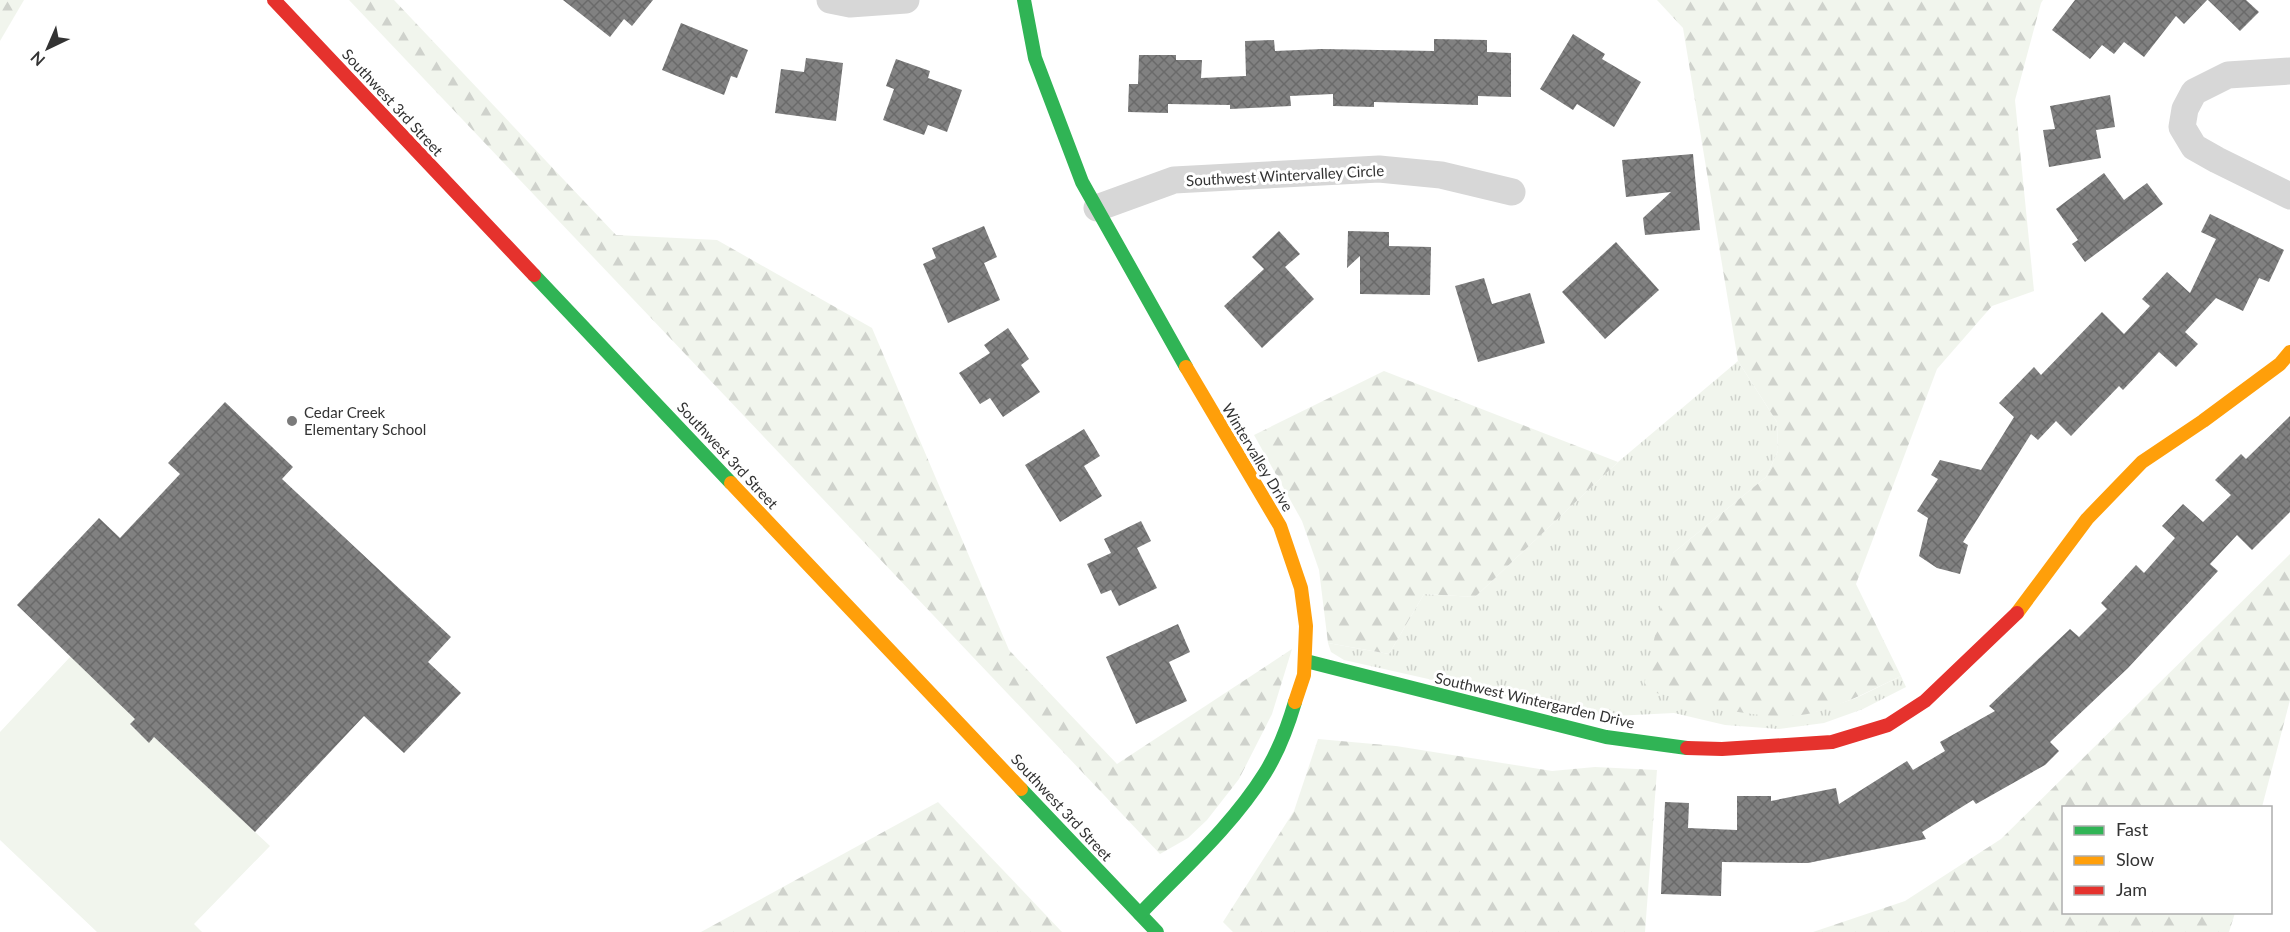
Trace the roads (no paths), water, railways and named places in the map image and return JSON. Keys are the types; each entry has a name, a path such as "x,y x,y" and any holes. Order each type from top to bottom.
{"street":[{"name":"Southwest 3rd Street","path":"274,0 1157,932"},
{"path":"830,0 850,4 906,0"},
{"name":"Wintervalley Drive","path":"1024,0 1035,58 1074,161 1097,208 1209,409 1280,526 1301,588 1306,626 1304,675 1288,724 1266,772 1240,809 1140,914"},
{"path":"2290,71 2228,75 2194,92 2185,109 2182,127 2194,147 2290,196"},
{"name":"Southwest Wintervalley Circle","path":"1097,208 1174,180 1379,169 1441,175 1512,192"},
{"name":"Southwest Wintergarden Drive","path":"1306,661 1606,737 1677,748 1722,749 1832,742 1888,725 1925,701 2020,610 2087,519 2142,462 2203,421 2280,364 2290,352"}],"place":[{"name":"Cedar Creek Elementary School","path":"292,421"}]}
